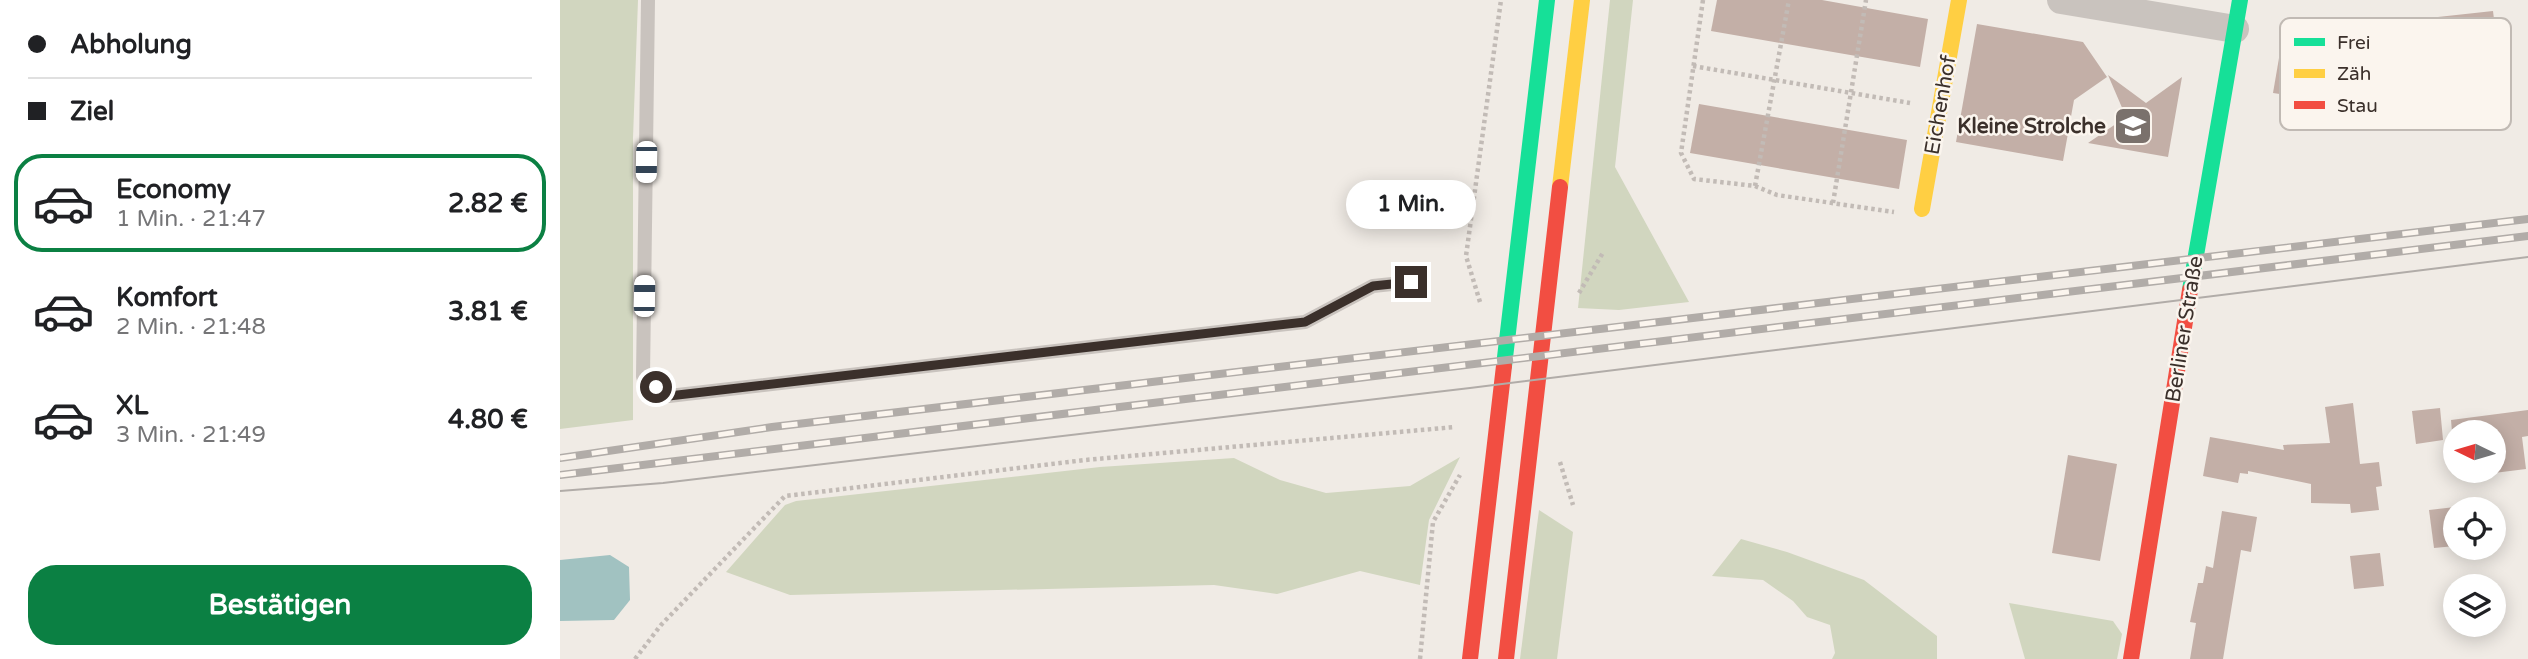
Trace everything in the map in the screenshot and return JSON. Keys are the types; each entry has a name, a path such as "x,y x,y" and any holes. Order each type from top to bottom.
{"main road":[{"path":"1470,659 1547,0"},
{"path":"1506,659 1582,0"},
{"name":"Eichenhof","path":"1922,209 1959,0"},
{"name":"Berliner Straße","path":"2132,659 2240,0"}],"street":[{"path":"2061,0 2235,29"}],"lane":[{"path":"648,0 643,377 669,396 1305,322 1373,286 1411,282"}],"path":[{"path":"1481,306 1466,256 1501,0"},
{"path":"1703,0 1681,153 1694,179 1755,186 1777,195 1889,212 1922,209"},
{"path":"1755,186 1777,80 1789,0"},
{"path":"1833,203 1866,0"},
{"path":"1693,66 1938,109"},
{"path":"635,659 661,625 785,496 1098,459 1455,427"},
{"path":"1420,659 1433,522 1463,470"}],"green space":[{"path":"560,0 638,0 633,138 633,420 560,429"},
{"path":"1610,0 1633,0 1615,167 1689,302 1619,310 1578,308"},
{"path":"1460,457 1429,520 1420,585 1360,571 1277,594 1214,585 790,595 726,572 785,505 796,501 1100,467 1234,458 1280,480 1326,493 1410,486"},
{"path":"1539,510 1573,532 1557,659 1520,659"},
{"path":"1741,539 1787,552 1864,580 1937,636 1937,659 1832,659 1835,653 1830,625 1807,617 1793,601 1763,580 1712,576"},
{"path":"2009,603 2113,621 2122,634 2117,659 2025,659"}],"water":[{"path":"610,555 629,567 630,600 614,620 560,621 560,560"}],"building":[{"path":"1717,0 1822,0 1928,19 1920,67 1711,31"},
{"path":"2493,11 2494,18 2429,18"},
{"path":"1977,24 2083,42 2107,77 2074,100 2063,161 1956,142"},
{"path":"2279,58 2280,94 2273,93"},
{"path":"2108,75 2146,103 2182,77 2168,157 2088,143 2126,117"},
{"path":"1699,104 1907,140 1899,189 1690,153"},
{"path":"2353,403 2360,464 2379,462 2382,486 2376,487 2379,510 2351,513 2350,504 2311,503 2311,484 2248,471 2248,474 2240,473 2238,483 2203,476 2210,437 2284,450 2283,445 2330,443 2325,407"},
{"path":"2440,408 2443,440 2416,444 2412,411"},
{"path":"2528,410 2528,436 2522,437 2526,469 2506,472 2506,420 2451,420"},
{"path":"2068,455 2117,464 2100,561 2052,553"},
{"path":"2443,508 2443,547 2434,548 2429,510"},
{"path":"2222,511 2257,517 2251,552 2241,550 2223,659 2190,659 2196,623 2190,622 2198,583 2203,583 2206,566 2213,568"},
{"path":"2380,553 2384,586 2354,589 2350,556"}],"tram line":[{"path":"560,491 663,483 1470,388 2528,257"}],"railway":[{"path":"560,458 772,427 2528,219"},
{"path":"560,475 2528,236"}],"traffic: fast":[{"path":"1504,366 1547,0"},
{"path":"2190,290 2240,0"}],"traffic: slow":[{"path":"1560,187 1582,0"},
{"path":"1922,209 1959,0"}],"traffic: jam":[{"path":"1506,659 1560,187"},
{"path":"2131,659 2190,290"},
{"path":"1470,659 1504,366"}],"place":[{"name":"Kleine Strolche","path":"2133,126"}],"route":[{"path":"656,387 669,396 1305,322 1373,286 1411,282"}]}
